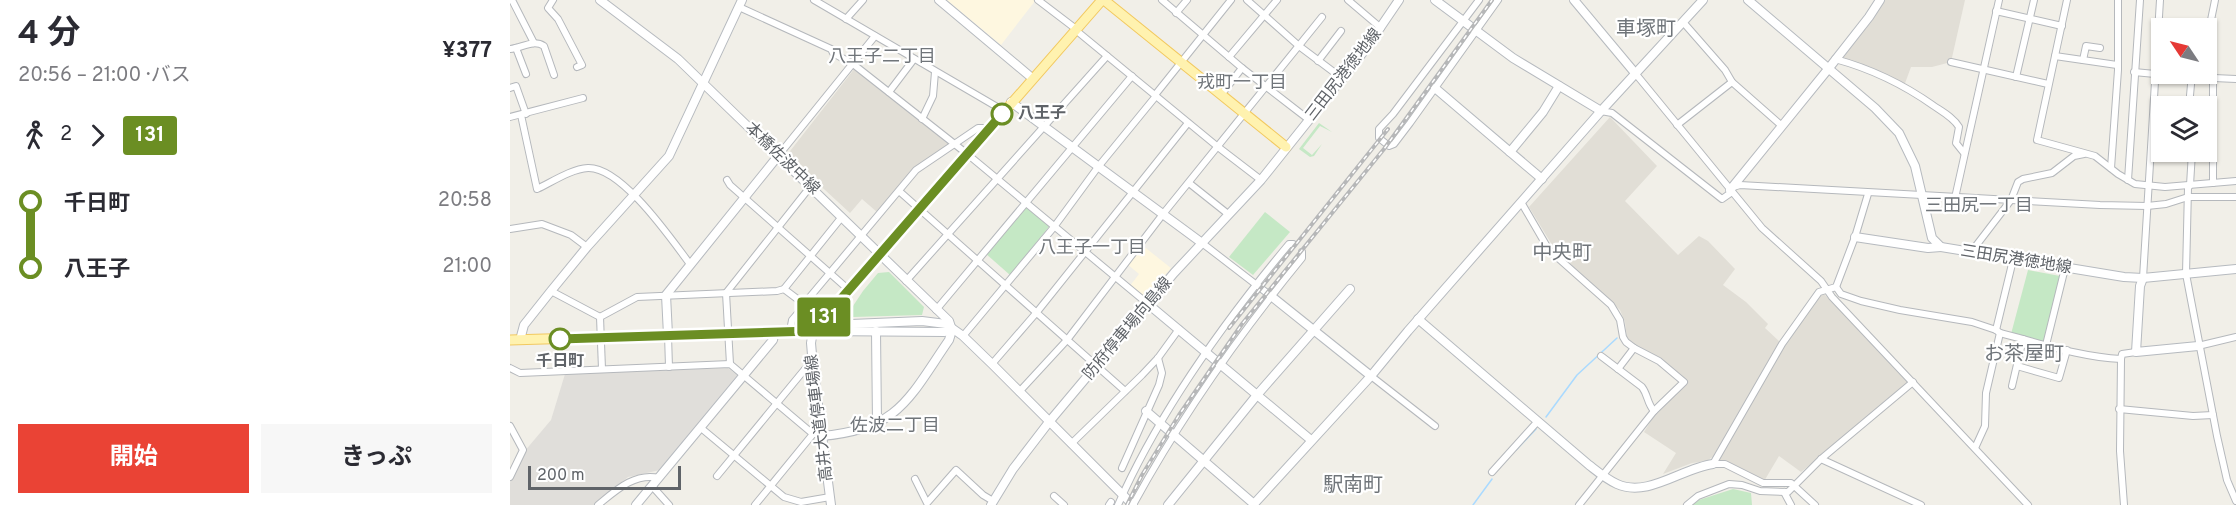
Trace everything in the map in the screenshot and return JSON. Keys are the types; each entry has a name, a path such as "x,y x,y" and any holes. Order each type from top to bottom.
{"main road":[{"path":"515,340 813,331 966,153 1103,0 1286,147"}],"street":[{"path":"512,0 534,43"},
{"path":"553,0 548,8 558,19 582,65 577,68"},
{"name":"本橋佐波中線","path":"600,0 678,59 704,83 949,321 952,330"},
{"path":"814,0 1004,111"},
{"path":"846,19 863,0"},
{"path":"939,0 1032,78"},
{"path":"1038,0 1261,180"},
{"path":"1162,0 1265,87 1308,119"},
{"path":"1176,13 1187,0"},
{"path":"963,336 1054,227 1098,167 1231,0"},
{"path":"1247,0 1299,46 1342,79"},
{"path":"1229,57 1277,0"},
{"path":"1348,0 1381,28"},
{"name":"三田尻港徳地線","path":"1286,147 1342,79 1399,0"},
{"path":"1435,0 1513,58 1601,111 1612,113 1722,198 1732,189 1829,68 1880,0"},
{"path":"1479,0 1393,114 1379,129 1379,138 1389,146 1394,144 1498,0"},
{"path":"1574,0 1762,228 1828,289 1832,297 2028,505"},
{"path":"1146,411 1253,505 1371,376 1418,319 1601,111 1703,0"},
{"name":"三田尻港徳地線","path":"1748,0 1875,108 1899,133 1910,153 1932,238 1941,248 2124,277 2143,278 2236,269"},
{"path":"1955,198 1999,0"},
{"path":"2016,77 2034,0"},
{"path":"2067,0 2037,140 2079,150 2084,154"},
{"path":"2111,168 2118,0"},
{"path":"2128,180 2140,0"},
{"path":"2159,18 2160,0"},
{"path":"2211,18 2215,0"},
{"path":"515,340 524,325 587,247 669,156 741,3 831,49 833,53 853,64 966,153 1311,440"},
{"path":"1996,11 2062,26"},
{"path":"1019,392 1067,340 1163,214 1322,17"},
{"path":"1683,22 1725,70 1732,82 1782,126"},
{"path":"1318,61 1341,31"},
{"path":"669,367 666,296 875,36"},
{"path":"526,74 513,49 534,43 544,46 554,75"},
{"path":"2083,60 2086,46 2100,48"},
{"path":"906,281 1107,56"},
{"path":"2055,56 2117,65"},
{"path":"889,92 914,59"},
{"path":"1835,60 1885,76 1904,86 1957,122 1959,127 1956,143 1964,153"},
{"path":"1952,62 2048,84"},
{"path":"1221,95 1242,68"},
{"path":"922,119 933,96 935,72"},
{"path":"2134,72 2151,74"},
{"path":"936,310 1132,76"},
{"path":"2217,78 2236,79"},
{"path":"1677,125 1732,82"},
{"path":"2136,352 2140,286 2143,278 2154,84"},
{"path":"2213,84 2213,183"},
{"path":"510,87 516,86 537,189 580,170 590,168 617,181 635,194 690,264"},
{"path":"1510,152 1543,112 1559,86"},
{"path":"1435,88 1542,179"},
{"path":"510,117 583,98"},
{"path":"1011,102 1257,283 1435,426"},
{"path":"992,364 1037,312 1188,123"},
{"path":"790,331 792,320 916,170 978,128 989,128"},
{"name":"防府停車場向島線","path":"992,503 1023,454 1049,422 1148,304 1261,180 1286,147"},
{"path":"1974,254 1975,247 2011,200 2018,182 2059,170 2073,156 2084,154 2095,156 2128,180 2148,186 2165,187 2236,181"},
{"path":"2191,162 2188,188 2186,274 2198,346 2227,480 2236,501"},
{"path":"727,180 777,228 849,290"},
{"path":"1189,183 1228,214"},
{"path":"1732,189 1740,185 1868,194 2147,206 2166,204 2188,197 2236,197"},
{"path":"730,364 726,293 810,187"},
{"path":"899,191 1125,391"},
{"path":"1836,287 1868,194"},
{"path":"1521,202 1549,250 1581,281 1594,288 1611,305 1620,320 1623,337 1634,348 1659,361 1684,382 1654,411 1579,505"},
{"path":"600,317 637,297 784,289 841,218"},
{"path":"510,229 542,224 570,235 587,247"},
{"path":"1855,237 1941,248"},
{"path":"1118,505 1138,462 1206,352 1257,283 1289,244 1293,244"},
{"path":"813,331 828,326 922,321 946,324 963,336 992,364 1133,505 1221,364 1302,258 1302,252"},
{"path":"1974,448 1985,426 1986,393 2013,260"},
{"path":"2046,345 2066,267"},
{"path":"1713,464 1782,344 1820,292 1836,287"},
{"path":"1836,287 1841,294 1861,301 1972,322 1998,332 2099,358 2121,359"},
{"path":"784,289 821,321"},
{"path":"1168,505 1257,395 1350,289"},
{"path":"551,291 600,317"},
{"path":"600,317 602,369"},
{"path":"1418,319 1603,476 1621,485 1641,487 1697,467 1725,464 1762,483 1791,483 1815,505"},
{"path":"1071,444 1158,358 1179,329"},
{"path":"813,331 835,333 952,330"},
{"path":"510,368 520,373 730,364 817,435 854,433 878,423 898,410 949,340 952,330"},
{"path":"636,505 773,340 775,331"},
{"name":"高井大道停車場線","path":"813,331 811,343 817,435 831,501"},
{"path":"876,331 878,423"},
{"path":"2124,505 2120,409 2122,354 2198,346 2236,337"},
{"path":"2012,386 2023,339"},
{"path":"1618,369 1634,348"},
{"path":"2017,366 2059,378 2067,350"},
{"path":"1601,356 1642,387 1646,392 1648,404 1654,411"},
{"path":"1122,468 1161,379 1158,358"},
{"path":"717,476 805,369 813,366"},
{"path":"1688,505 1698,496 1729,484 1742,485 1760,492 1788,492 1821,459 1913,382"},
{"path":"2120,409 2193,416 2213,415"},
{"path":"1492,472 1538,421"},
{"path":"510,426 523,450 512,465 510,477"},
{"path":"701,428 784,497 801,502 831,501"},
{"path":"754,505 817,435"},
{"path":"1126,456 1138,462"},
{"path":"1821,459 1921,505"},
{"path":"915,479 927,503 956,470 992,503"},
{"path":"598,505 624,484 650,476 659,478"},
{"path":"652,486 669,505"},
{"path":"1784,492 1791,505"},
{"path":"1054,496 1064,505"}],"shaded area":[{"path":"947,0 1034,0 1035,1 1001,45"},
{"path":"1880,0 1965,0 1951,62 1932,67 1911,67 1904,86 1835,60"},
{"path":"855,68 951,144 913,169 877,212 862,199 850,213 787,155"},
{"path":"1610,117 1657,166 1625,201 1678,255 1699,236 1708,241 1735,269 1723,285 1746,302 1768,324 1765,328 1781,343 1715,455 1707,461 1692,463 1663,474 1676,453 1644,432 1657,411 1687,382 1662,359 1635,346 1627,338 1625,322 1620,310 1598,289 1578,276 1557,253 1529,207"},
{"path":"1142,245 1171,268 1145,298 1129,287 1139,274 1127,264"},
{"path":"1823,293 1913,382 1801,472 1779,456 1763,483 1735,468 1713,464 1782,344"},
{"path":"728,368 738,376 660,470 628,477 593,505 510,505 510,483 516,468 524,452 551,420 565,374"}],"green space":[{"path":"1319,123 1332,132 1320,126 1303,148 1312,155 1322,144 1314,156 1310,157 1299,149"},
{"path":"1026,207 1049,226 1010,275 985,253"},
{"path":"1265,212 1290,232 1253,275 1229,257"},
{"path":"2028,270 2060,276 2046,343 2011,334"},
{"path":"889,272 924,307 922,315 853,317 851,309 863,291 878,273"},
{"path":"1733,489 1751,493 1752,505 1692,505 1699,500"}],"waterway":[{"path":"1546,417 1577,375 1617,338"},
{"path":"1516,450 1536,429"},
{"path":"1473,505 1492,479"}],"railway":[{"path":"1127,505 1142,475 1179,415 1242,324 1384,149 1492,0"},
{"path":"1229,328 1388,129"}],"bus line":[{"name":"131","path":"560,339 813,331 1002,114"}],"place":[{"name":"八王子","path":"1002,114"},
{"name":"千日町","path":"560,339"}],"district":[{"name":"車塚町","path":"1646,30"},
{"name":"八王子二丁目","path":"882,57"},
{"name":"戎町一丁目","path":"1242,83"},
{"name":"三田尻一丁目","path":"1979,206"},
{"name":"八王子一丁目","path":"1092,248"},
{"name":"中央町","path":"1562,254"},
{"name":"お茶屋町","path":"2024,355"},
{"name":"佐波二丁目","path":"895,426"},
{"name":"駅南町","path":"1353,486"}]}
